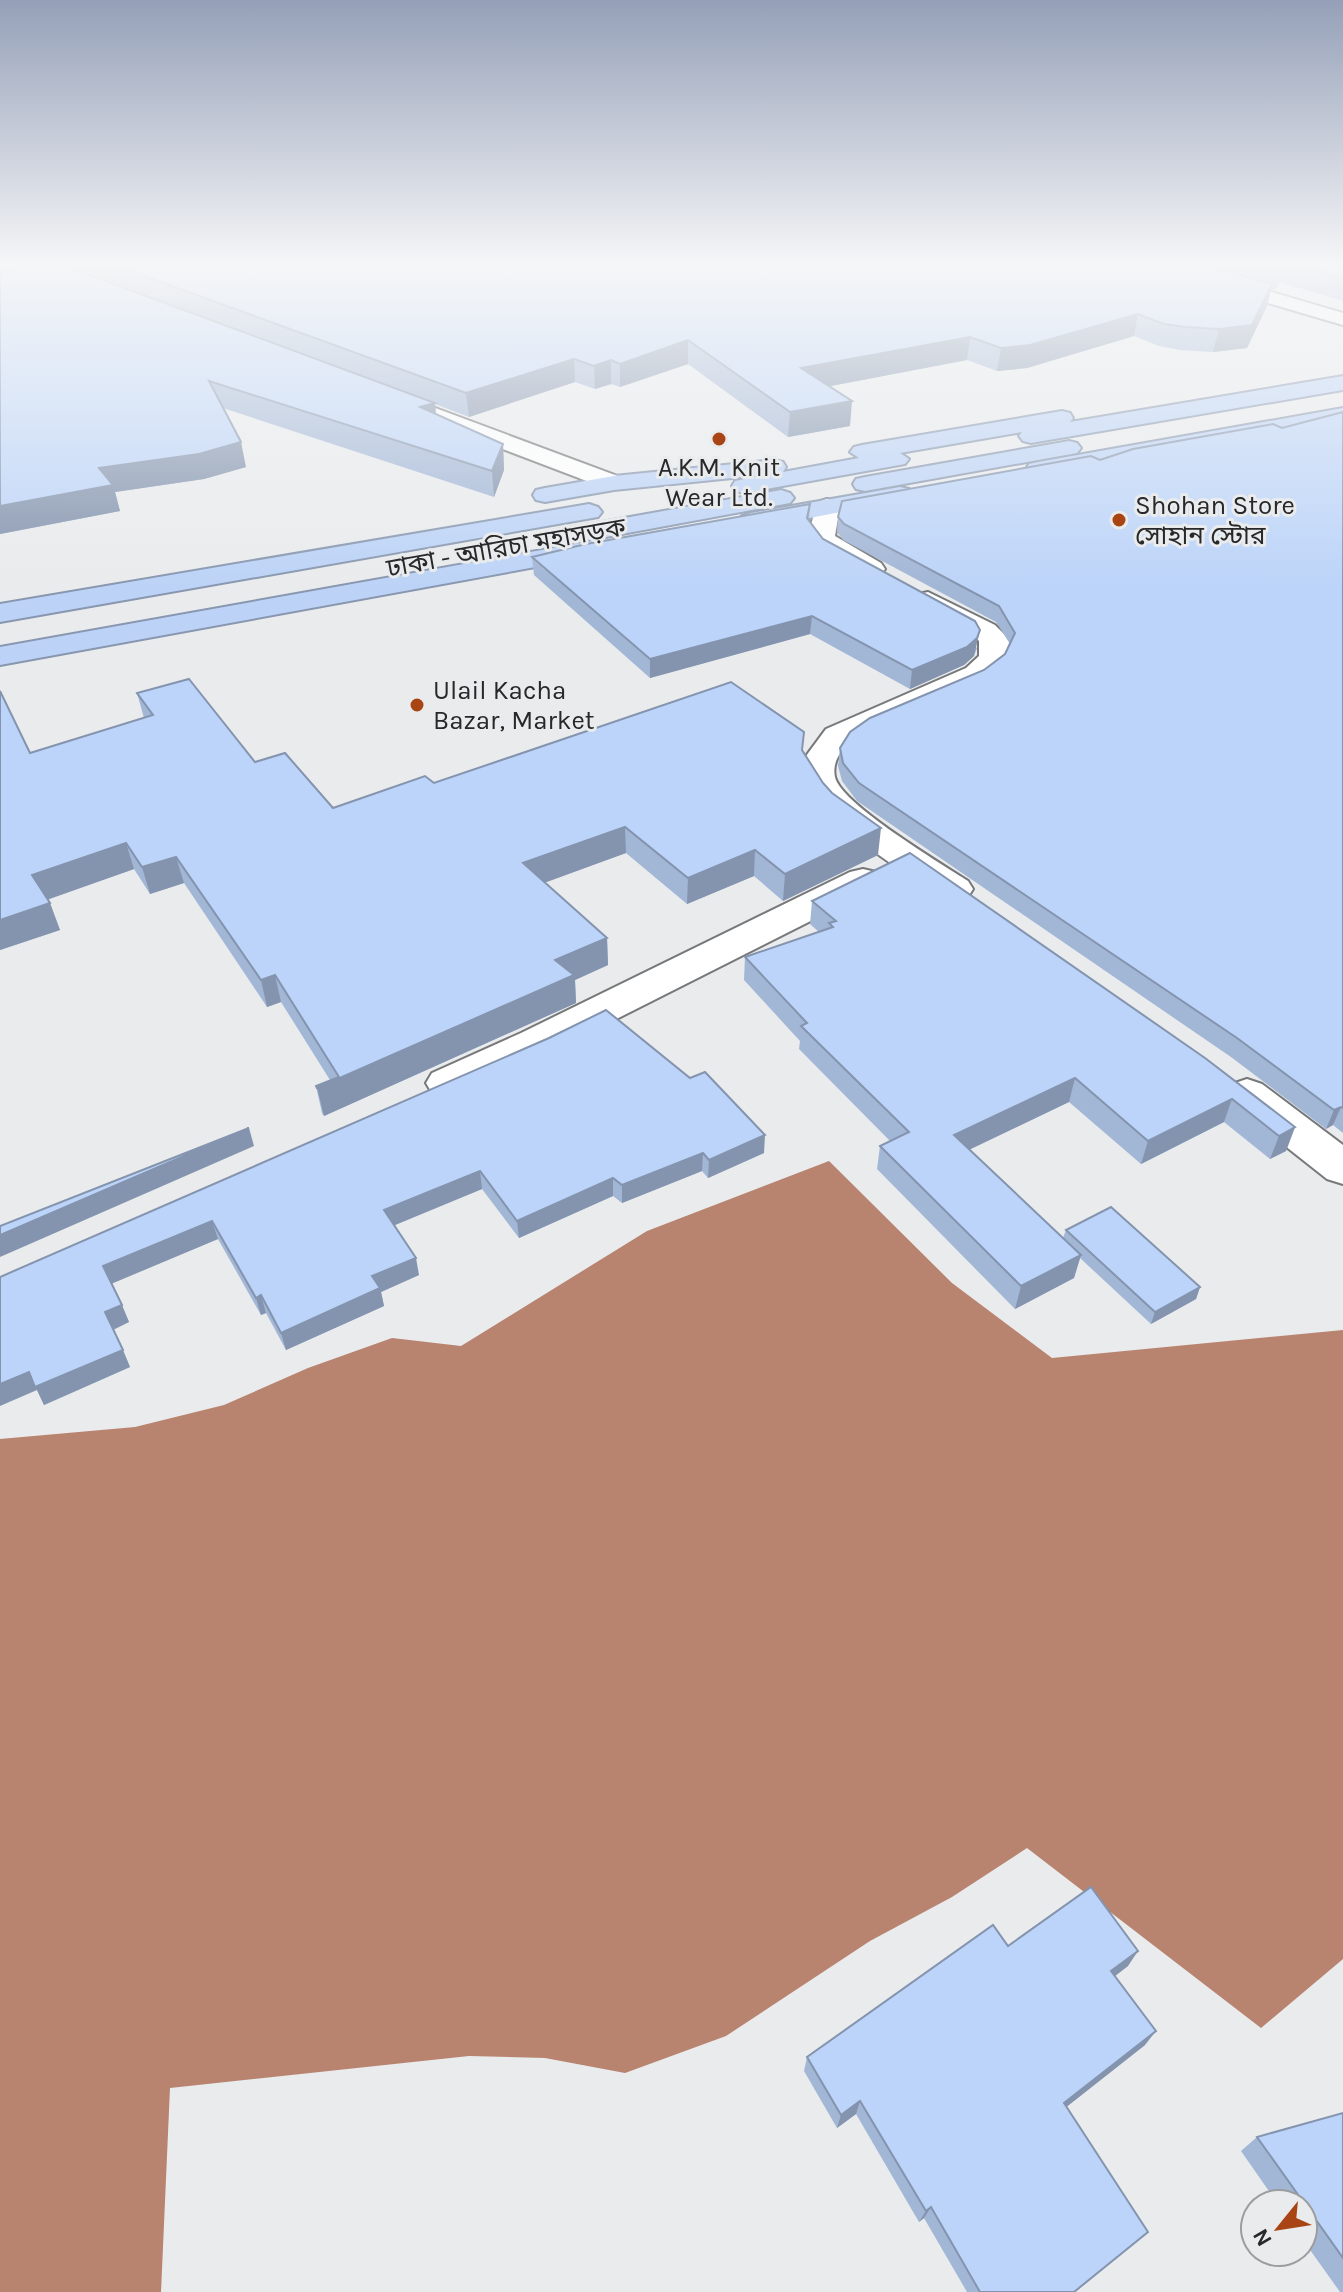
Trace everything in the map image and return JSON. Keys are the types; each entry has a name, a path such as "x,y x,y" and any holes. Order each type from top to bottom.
{"highway":[{"path":"0,596 614,483 765,468 1331,373"},
{"name":"ঢাকা - আরিচা মহাসড়ক","path":"0,613 1343,383"},
{"name":"ঢাকা - আরিচা মহাসড়ক","path":"0,640 605,529 1343,400"},
{"path":"0,656 1343,415"}],"street":[{"path":"378,394 614,483"},
{"path":"827,507 821,534 832,548 985,631 994,639 994,658 977,674 837,736 825,748 819,765 819,781 843,810 985,910"},
{"path":"410,1100 535,1043 909,857"},
{"path":"1225,1078 1343,1168"}],"shaded area":[{"path":"829,1161 952,1283 1052,1358 1343,1330 1343,1959 1261,2028 1027,1848 952,1897 870,1941 726,2036 625,2073 545,2058 469,2056 170,2088 161,2292 0,2292 0,1439 135,1427 224,1405 308,1368 392,1338 461,1346 647,1231"}],"building":[{"path":"0,373 354,373 435,403 420,407 503,444 492,471 209,381 241,442 199,454 99,468 113,485 0,506"},
{"path":"411,373 530,373 466,393"},
{"path":"735,373 809,373 852,401 790,412"},
{"path":"1343,412 1343,1108 1334,1110 1237,1038 859,783 843,763 840,748 850,732 870,718 984,670 1005,654 1015,633 999,606 844,524 838,517 842,501 1091,456 1100,460 1133,449 1273,424 1282,428"},
{"path":"810,504 807,518 823,539 975,621 980,630 977,638 967,647 912,670 812,616 650,659 532,557 586,544"},
{"path":"189,679 255,762 285,753 333,808 425,776 434,783 731,682 804,732 802,750 823,783 881,828 785,874 755,850 688,878 625,827 523,863 607,938 555,960 574,975 317,1088 339,1077 275,975 261,980 176,857 142,867 126,843 32,875 50,903 0,920 0,691 30,753 153,715 137,693"},
{"path":"910,853 1205,1058 1295,1127 1279,1136 1232,1099 1148,1141 1075,1078 954,1135 1081,1255 1021,1286 880,1146 909,1132 801,1026 807,1023 745,957 833,927 829,923 836,921 812,901"},
{"path":"606,1010 690,1078 705,1072 765,1135 709,1160 703,1153 622,1185 613,1178 517,1221 480,1171 384,1210 416,1258 372,1276 380,1288 281,1333 261,1295 256,1298 212,1221 103,1266 122,1305 105,1312 123,1350 35,1387 29,1372 0,1384 0,1277 549,1038"},
{"path":"249,1128 0,1235 0,1226"},
{"path":"1111,1207 1200,1287 1155,1312 1066,1230"},
{"path":"1091,1887 1138,1951 1111,1971 1156,2031 1064,2103 1148,2232 1074,2292 980,2292 931,2207 926,2211 860,2101 841,2115 807,2057 993,1925 1008,1946"},
{"path":"1343,2113 1343,2258 1319,2224 1319,2188 1293,2188 1257,2137"}],"place":[{"name":"A.K.M. Knit Wear Ltd.","path":"719,439"},
{"name":"Shohan Store সোহান স্টোর","path":"1119,520"},
{"name":"Ulail Kacha Bazar, Market","path":"417,705"}]}
